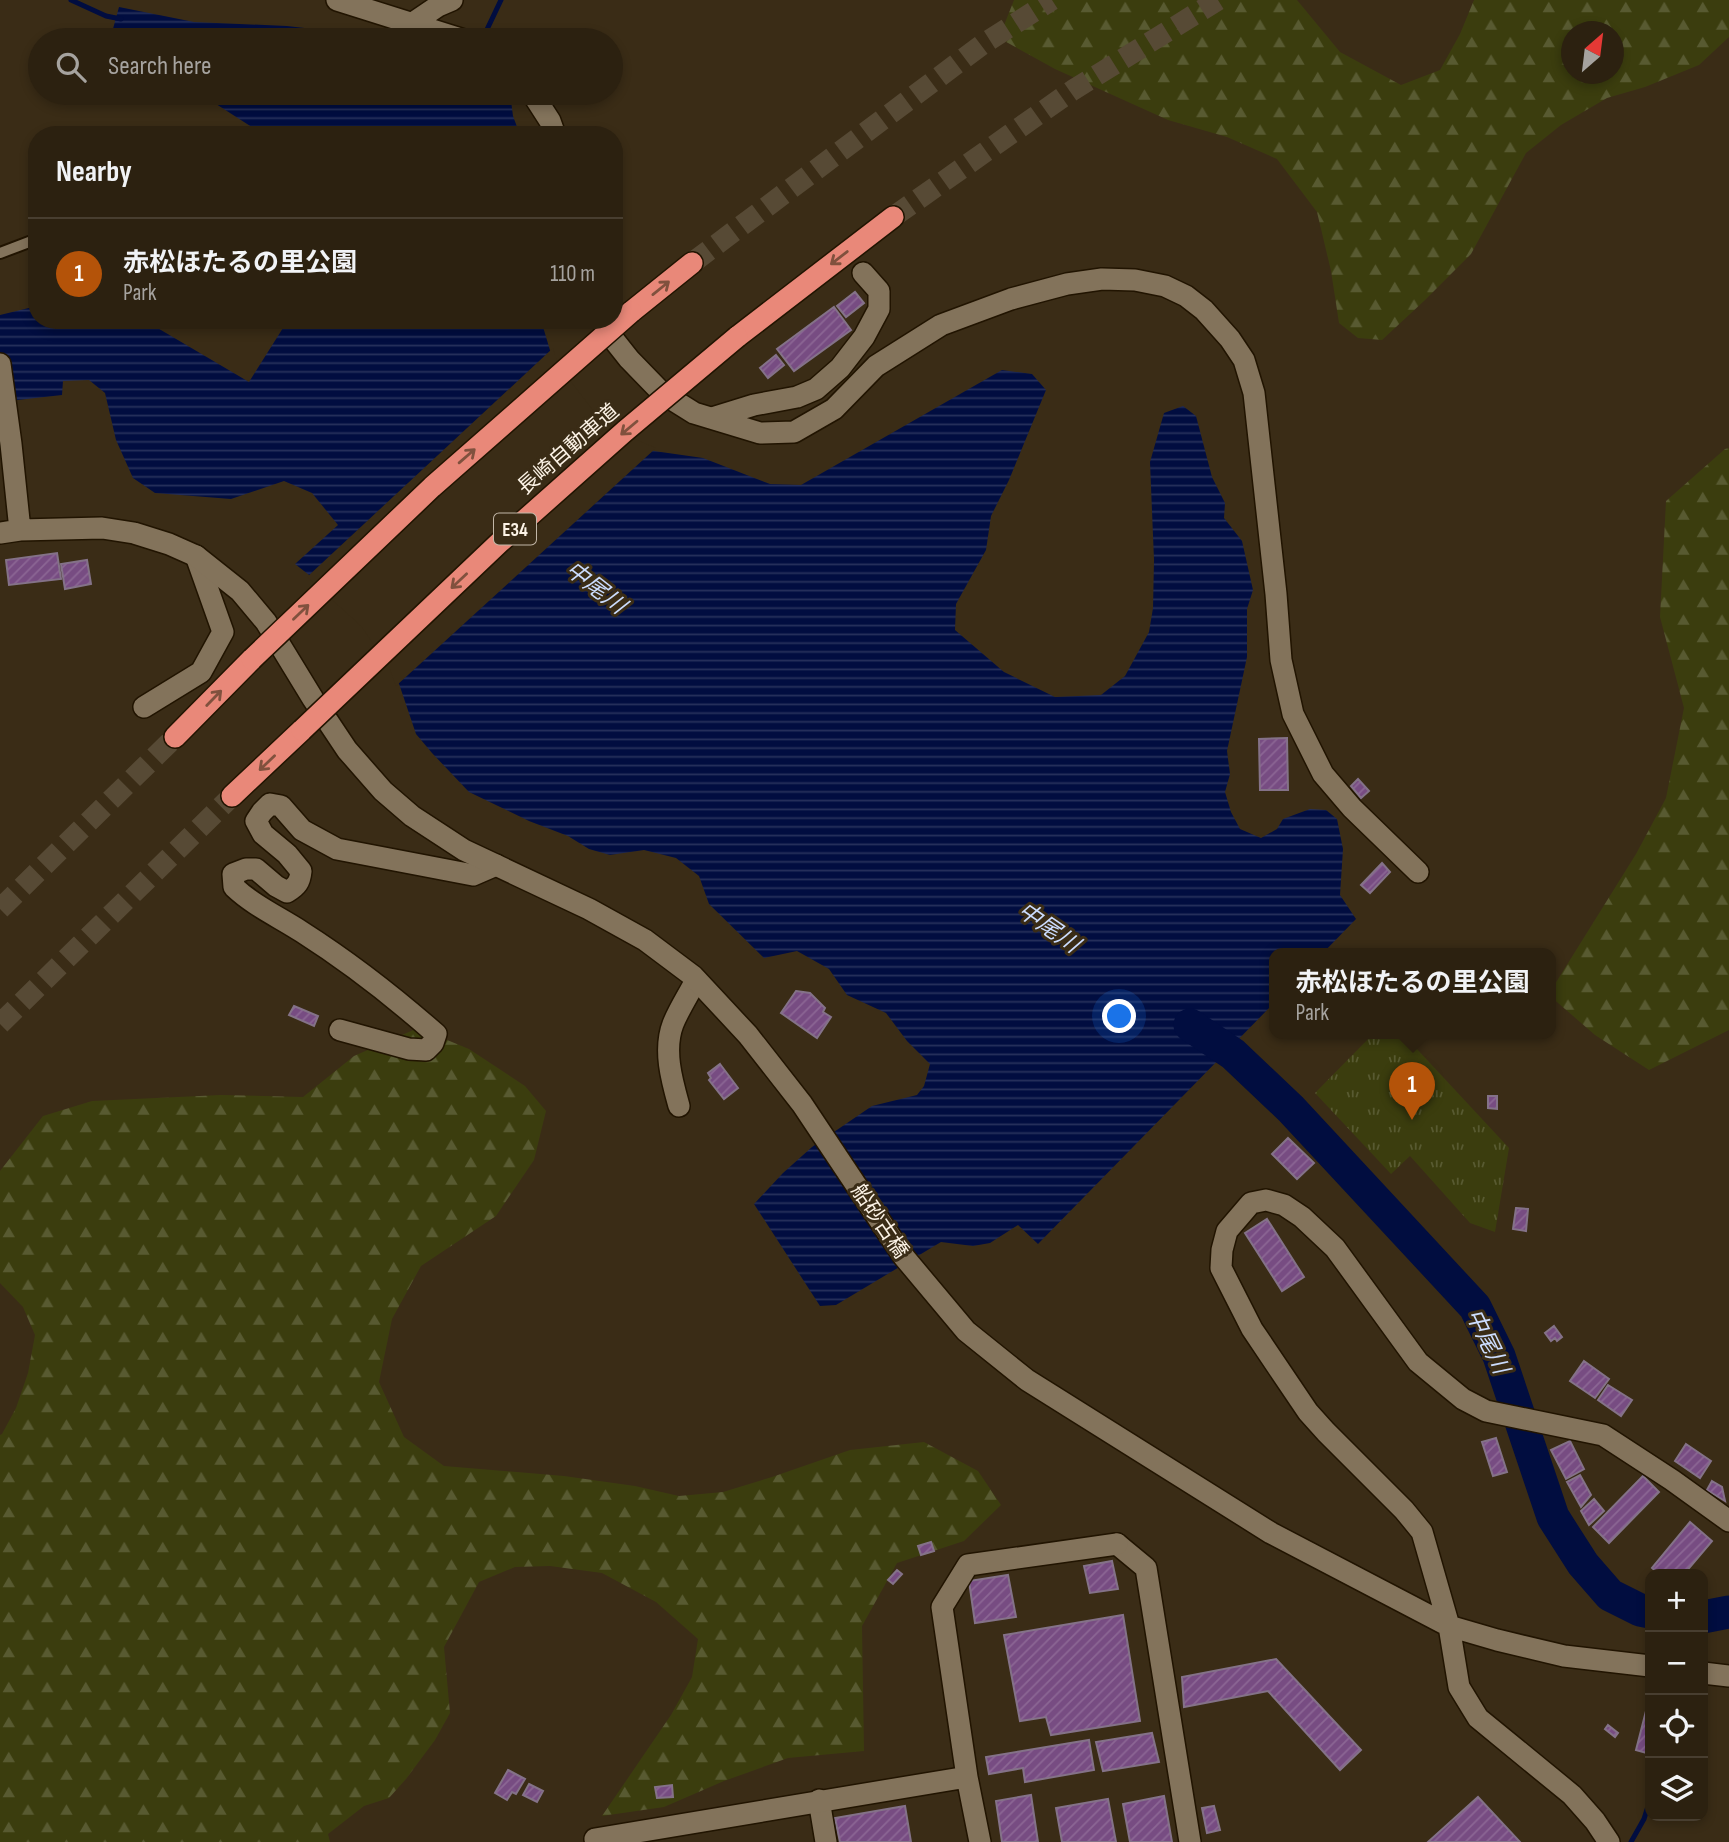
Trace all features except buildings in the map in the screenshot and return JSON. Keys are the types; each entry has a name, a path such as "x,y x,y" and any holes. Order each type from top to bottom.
{"highway":[{"name":"長崎自動車道","path":"232,796 500,542 625,431 737,337 893,217"},
{"path":"623,319 692,263"},
{"path":"175,737 252,659 432,487 612,329"}],"street":[{"path":"337,0 428,28"},
{"path":"413,23 452,0"},
{"path":"540,105 552,126"},
{"path":"712,418 754,405 797,397 816,389 840,368 864,337 879,309 879,291 863,273"},
{"path":"608,329 629,359 662,393 694,413 760,433 794,432 834,409 876,366 942,324 1011,299 1067,284 1102,279 1135,280 1165,286 1186,296 1204,310 1230,339 1244,360 1254,393 1281,660 1293,714 1323,774 1352,808 1418,872"},
{"path":"0,364 11,444 10,531"},
{"name":"船砂古橋","path":"10,531 102,528 134,533 196,556 240,591 266,622 347,750 383,791 412,816 464,850 589,909 645,940 696,980 748,1035 802,1104 904,1257 967,1331 1027,1380 1271,1533 1449,1626 1564,1656 1645,1665"},
{"path":"144,707 201,673 223,632 196,556"},
{"path":"340,1030 409,1049 426,1050 433,1043 436,1034 372,980 302,932 248,901 234,887 233,874 246,869 256,869 287,892 297,886 300,879 301,871 287,854 263,834 256,821 262,812 271,804 281,806 302,830 337,849 473,875 496,865"},
{"path":"679,1106 672,1080 669,1048 672,1026 696,980"},
{"path":"1609,1842 1572,1795 1478,1718 1459,1687 1449,1626 1422,1532 1404,1510 1308,1412 1252,1329 1221,1268 1227,1231 1251,1203 1266,1200 1284,1205 1302,1217 1335,1248 1418,1362 1463,1399 1486,1411 1602,1435 1729,1521"},
{"path":"980,1842 967,1777 942,1607 968,1565 1117,1544 1146,1568 1190,1842"},
{"path":"1708,1674 1729,1676"},
{"path":"596,1842 595,1839 967,1777"},
{"path":"819,1800 827,1842"}],"lane":[{"path":"0,253 28,242"}],"green space":[{"path":"1014,0 1297,0 1340,52 1401,85 1440,70 1460,34 1474,0 1729,0 1729,37 1699,65 1645,87 1607,98 1561,125 1526,153 1471,254 1382,340 1358,338 1339,323 1331,271 1317,212 1277,159 1227,137 1168,120 1055,69 999,38"},
{"path":"1729,448 1729,1030 1649,1070 1595,1035 1556,1001 1556,982 1636,854 1666,798 1684,708 1660,617 1666,501"},
{"path":"418,1028 469,1049 525,1086 546,1111 534,1160 496,1216 421,1266 392,1319 379,1382 404,1437 444,1466 564,1476 635,1486 679,1496 723,1492 850,1450 924,1442 978,1471 1001,1505 964,1541 897,1563 862,1626 864,1751 788,1758 724,1781 664,1807 602,1816 671,1715 692,1677 698,1639 656,1602 602,1573 550,1566 515,1567 479,1582 444,1647 450,1713 435,1740 389,1798 364,1806 328,1834 330,1842 0,1842 0,1435 16,1408 28,1373 35,1335 23,1307 0,1283 0,1171 43,1116 92,1101 221,1095 303,1097 354,1056"},
{"path":"1368,1039 1408,1039 1509,1148 1495,1232 1470,1223 1410,1156 1391,1174 1315,1093"}],"water":[{"path":"119,7 194,22 305,28 113,28"},
{"path":"218,105 512,105 517,126 250,126"},
{"path":"28,308 28,329 159,329 249,382 282,329 544,329 555,367 604,430 654,451 703,458 770,484 801,485 1002,370 1032,374 1046,390 991,516 986,550 956,604 955,630 1004,672 1055,697 1101,695 1125,676 1149,632 1153,608 1154,560 1150,462 1164,413 1183,406 1196,416 1212,477 1225,503 1224,518 1242,541 1253,590 1247,609 1247,657 1227,751 1230,774 1225,792 1231,812 1240,829 1261,838 1277,829 1283,819 1310,809 1326,810 1337,819 1343,849 1340,895 1356,919 1328,948 1269,948 1269,1008 1038,1244 1018,1225 990,1243 973,1246 941,1242 836,1305 820,1306 754,1204 812,1147 872,1106 917,1095 924,1086 930,1064 907,1041 886,1013 847,995 829,969 797,951 764,958 709,904 699,876 676,858 644,850 610,855 589,849 568,836 529,821 469,792 416,734 393,666 363,624 295,564 338,525 312,493 284,481 231,499 155,493 133,478 116,440 105,393 89,380 63,381 62,395 0,402 0,315"}],"pier":[{"path":"553,348 558,365 606,427 656,448 396,686 389,667 361,626 307,577"}],"waterway":[{"path":"71,0 106,16 121,19"},
{"path":"488,28 501,0"},
{"name":"中尾川","path":"1190,1025 1233,1054 1291,1109 1475,1307 1499,1356 1553,1517 1583,1564 1610,1595 1645,1611"},
{"name":"中尾川","path":"1708,1616 1729,1612"},
{"path":"1631,1842 1645,1816"}],"tunnel":[{"path":"692,263 983,44 1052,0"},
{"path":"893,217 1073,90 1218,0"},
{"path":"0,909 175,737"},
{"path":"0,1024 232,796"}],"place":[{"name":"赤松ほたるの里公園","path":"1412,1120"}]}
